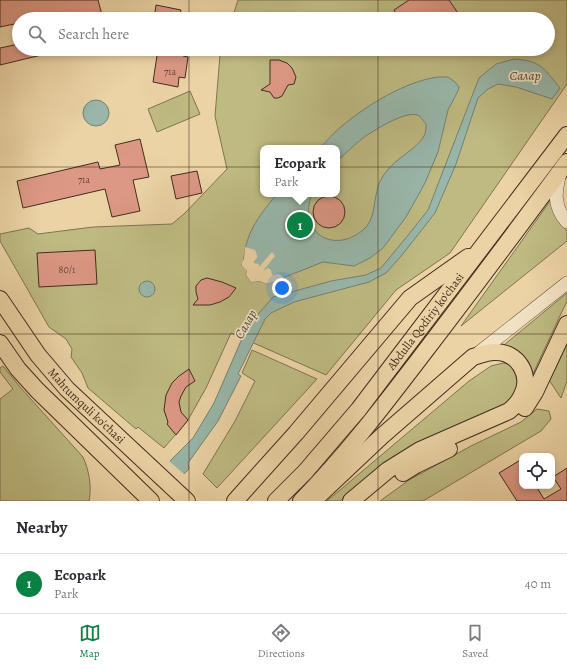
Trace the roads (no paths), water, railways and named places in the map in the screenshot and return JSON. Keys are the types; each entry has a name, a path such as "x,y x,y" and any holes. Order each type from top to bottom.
{"main road":[{"name":"Abdulla Qodiriy ko'chasi","path":"276,501 305,472 360,409 566,136"},
{"name":"Abdulla Qodiriy ko'chasi","path":"301,501 352,445 386,402 518,230 564,167"},
{"path":"236,501 296,433 410,298 464,261 490,237"},
{"name":"Mahtumquli ko'chasi","path":"0,299 38,355 60,381 187,501"},
{"path":"368,501 395,478 416,464 514,419 524,409 535,392 567,324"},
{"name":"Mahtumquli ko'chasi","path":"0,343 18,369 37,390 151,501"},
{"path":"313,501 382,436 473,358 486,353 499,352 511,355 520,363 526,376 525,384 522,396 514,407 509,411 410,455 377,479 351,501"}],"street":[{"path":"564,167 556,189 556,202 567,222"},
{"path":"473,358 567,283"}],"water":[{"name":"Салар","path":"514,59 531,62 541,67 545,71 560,88 552,99 516,87 498,84 488,89 478,98 456,164 435,213 402,255 386,273 369,282 294,302 271,313 265,319 238,374 241,376 218,421 188,463 189,469 156,501 130,501 193,438 214,403 244,334 254,319 273,297 331,281 366,275 381,268 428,210 479,78 496,64"},
{"path":"448,77 459,87 458,91 448,110 438,152 425,183 406,217 383,248 370,258 354,266 323,262 267,284 259,281 251,282 246,275 247,271 242,266 245,248 255,223 274,197 311,197 309,207 309,219 314,229 321,236 330,240 340,240 352,237 367,226 372,217 379,183 395,162 421,141 425,133 426,124 421,117 417,115 404,116 363,138 340,158 340,145 323,145 339,128 375,102 413,83 426,79"},
{"path":"96,100 105,104 109,113 105,122 96,126 87,122 83,113 87,104"},
{"path":"144,281 150,281 155,286 153,295 150,297 144,297 139,292 139,286"}],"place":[{"name":"Ecopark","path":"300,225"}]}
